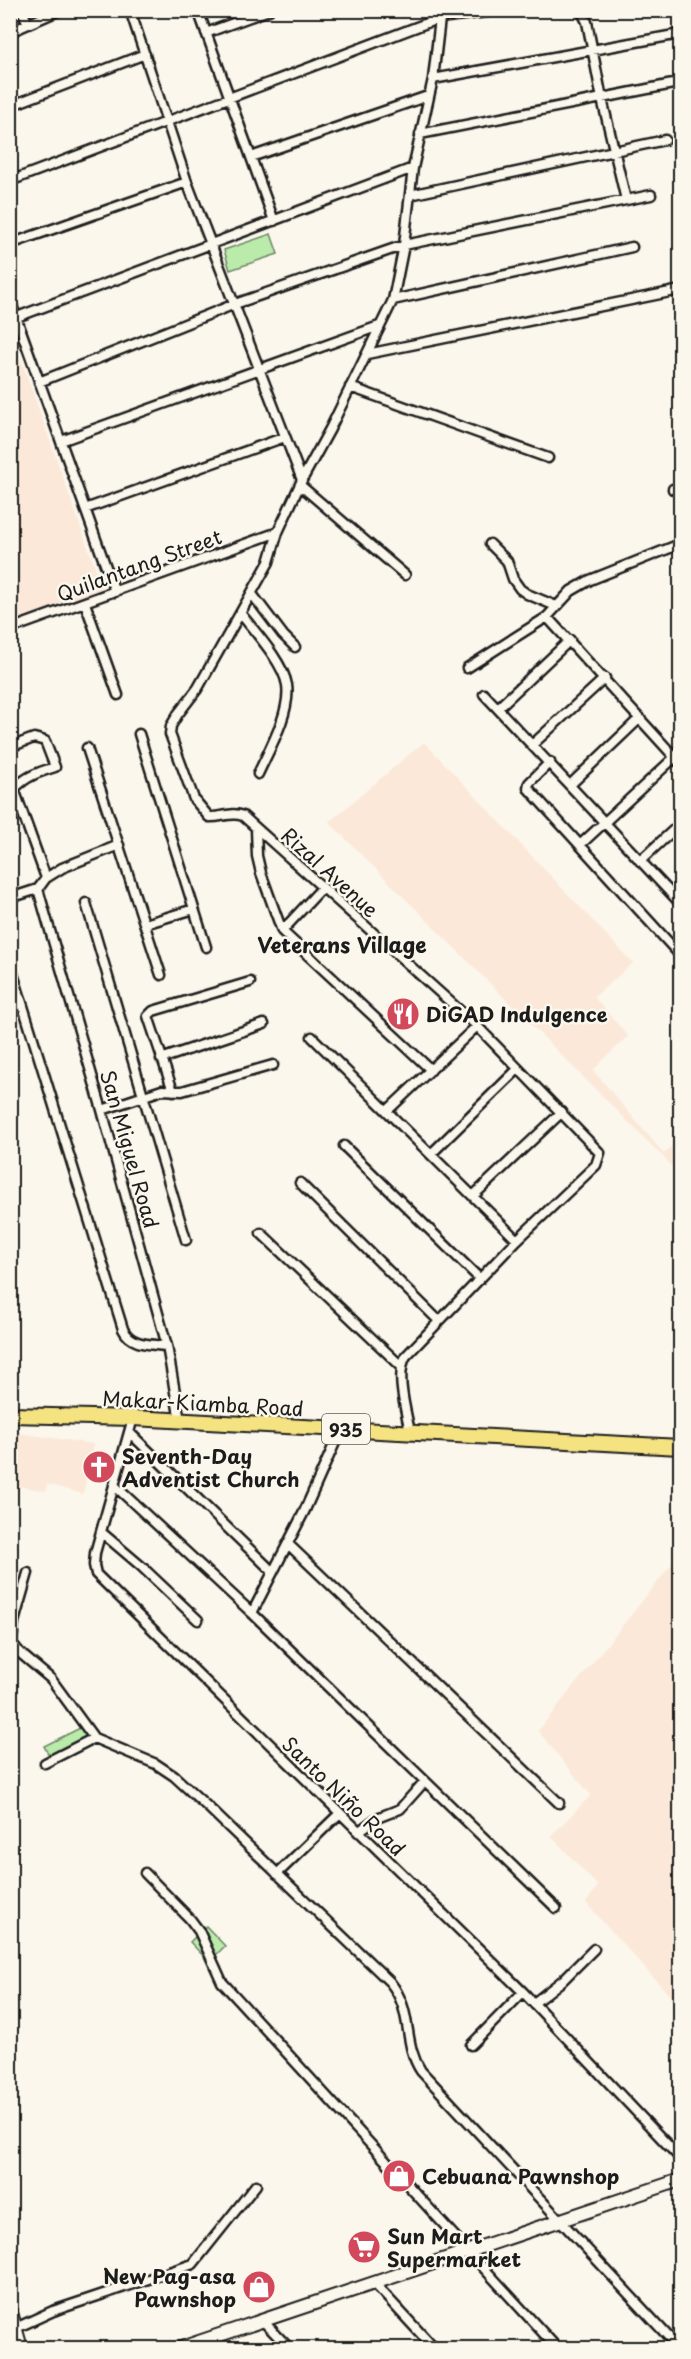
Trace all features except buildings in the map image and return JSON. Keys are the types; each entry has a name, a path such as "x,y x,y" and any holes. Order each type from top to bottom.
{"main road":[{"name":"Makar-Kiamba Road","path":"10,1415 133,1418 681,1448"}],"street":[{"path":"22,10 28,24"},
{"path":"10,32 60,10"},
{"path":"130,10 187,182 260,369 301,483 405,575"},
{"path":"198,10 274,221"},
{"path":"206,33 269,10"},
{"path":"10,181 229,98 440,14 502,10"},
{"path":"581,10 587,22 602,99 626,200"},
{"path":"258,774 286,704 287,686 279,667 241,614 269,562 278,532 301,483 393,300 404,245 413,168 433,79 440,14"},
{"path":"433,79 680,34"},
{"path":"10,106 145,54"},
{"path":"420,134 678,83"},
{"path":"251,157 428,96"},
{"path":"410,195 665,140"},
{"path":"17,317 413,168"},
{"path":"10,244 187,182"},
{"path":"39,382 235,304 404,245 651,195"},
{"path":"393,300 632,247"},
{"path":"367,354 681,290"},
{"path":"10,300 115,592"},
{"path":"61,441 379,326"},
{"path":"350,387 548,458"},
{"path":"85,509 285,437"},
{"name":"Quilantang Street","path":"10,629 278,532"},
{"path":"490,544 507,561 513,579 520,589 556,606"},
{"path":"467,668 547,616 571,591 590,580 681,544"},
{"path":"252,594 295,647"},
{"path":"85,603 118,695"},
{"name":"Rizal Avenue","path":"241,614 198,688 171,726 170,734 194,799 209,817 216,818 235,813 243,816 477,1026 600,1153 601,1156 596,1165 517,1240"},
{"path":"547,616 678,760 580,845"},
{"path":"498,708 570,640"},
{"path":"532,745 605,678"},
{"path":"484,694 681,903"},
{"path":"570,785 640,718"},
{"path":"139,735 207,947"},
{"path":"10,747 34,738 45,741 55,767 30,775 12,787 46,878"},
{"path":"87,748 161,975"},
{"path":"550,762 529,783 528,788 681,955"},
{"path":"640,861 681,824"},
{"path":"256,828 257,856 261,873 282,931 431,1070"},
{"path":"10,898 38,889 46,878 62,868 119,845"},
{"path":"282,931 322,888"},
{"name":"San Miguel Road","path":"38,889 167,1346 180,1421"},
{"path":"86,903 186,1240"},
{"path":"145,924 194,909"},
{"path":"10,964 123,1329 132,1341 167,1346"},
{"path":"173,1091 149,1022 150,1014 250,982"},
{"path":"161,1059 264,1024"},
{"path":"387,1111 477,1026"},
{"path":"312,1037 517,1240 413,1347 401,1366 410,1432"},
{"path":"102,1110 166,1089 182,1091 273,1065"},
{"path":"431,1154 518,1069"},
{"path":"473,1196 562,1112"},
{"path":"344,1146 480,1278"},
{"path":"300,1183 438,1320"},
{"path":"261,1233 401,1366"},
{"name":"Santo Niño Road","path":"133,1418 94,1565 100,1579 523,1992 681,2158"},
{"path":"252,1613 288,1544 341,1429"},
{"path":"130,1433 273,1572"},
{"path":"114,1485 252,1613 556,1908"},
{"path":"101,1532 198,1620"},
{"path":"288,1544 559,1803"},
{"path":"28,1573 14,1622 12,1643 20,1653 51,1679 94,1738 156,1764 174,1776 398,1992 408,2019 411,2049 421,2071 679,2349"},
{"path":"45,1763 94,1738"},
{"path":"357,1832 377,1818 400,1809 425,1781"},
{"path":"277,1874 339,1814"},
{"path":"145,1873 195,1925 207,1945 212,1964 222,1982 557,2349"},
{"path":"534,2003 563,1980 594,1949"},
{"path":"471,2045 523,1992"},
{"path":"181,2349 681,2180"},
{"path":"16,2328 53,2311 193,2264 256,2185"},
{"path":"374,2283 434,2349"},
{"path":"10,2309 21,2349"},
{"path":"263,2321 289,2349"}],"shaded area":[{"path":"11,331 103,590 10,621"},
{"path":"424,742 633,963 594,997 628,1036 593,1070 664,1154 680,1138 680,1174 329,822"},
{"path":"11,1432 93,1444 83,1494 47,1484 46,1491 13,1485 10,1474"},
{"path":"680,1554 680,2007 586,1903 598,1886 551,1836 591,1795 538,1731"}],"green space":[{"path":"271,234 278,254 230,270 224,250"},
{"path":"82,1727 89,1743 52,1761 44,1746"},
{"path":"206,1926 225,1946 209,1962 190,1942"}],"place":[{"name":"DiGAD Indulgence","path":"403,1014"},
{"name":"Seventh-Day Adventist Church","path":"99,1467"},
{"name":"Cebuana Pawnshop","path":"399,2176"},
{"name":"Sun Mart Supermarket","path":"364,2247"},
{"name":"New Pag-asa Pawnshop","path":"259,2287"}],"district":[{"name":"Veterans Village","path":"342,944"}]}
